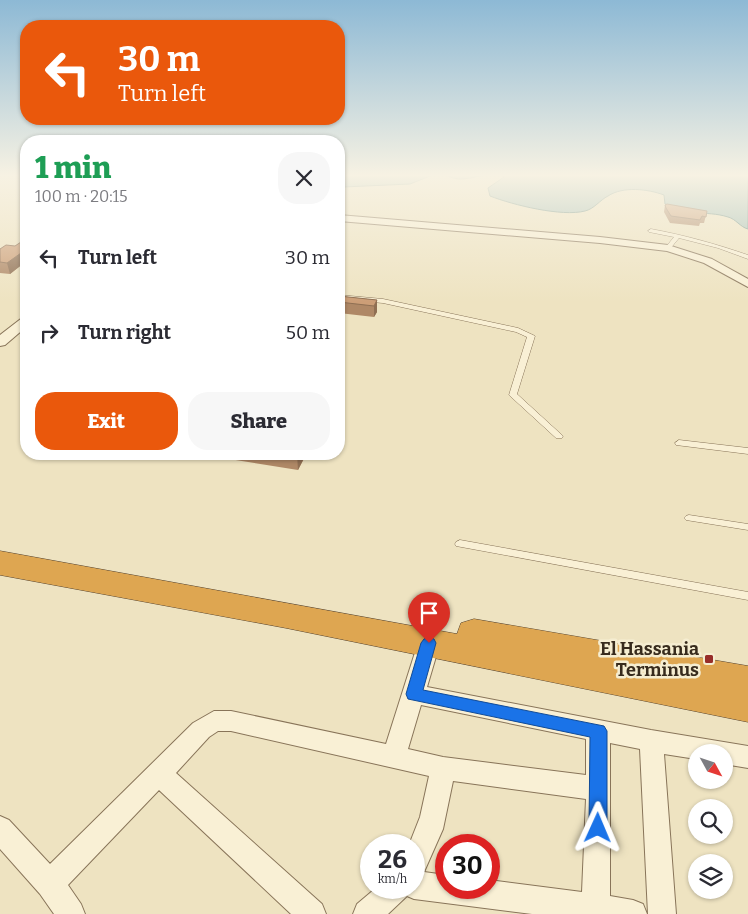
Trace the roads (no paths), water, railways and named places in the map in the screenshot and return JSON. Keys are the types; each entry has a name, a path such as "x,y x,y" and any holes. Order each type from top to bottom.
{"highway":[{"path":"0,548 748,682"},
{"path":"0,563 748,704"}],"street":[{"path":"345,219 600,240 668,248 708,261 748,284"},
{"path":"0,342 20,326"},
{"path":"394,757 429,643"},
{"path":"414,694 688,747"},
{"path":"50,884 201,730 214,721 231,721 443,768 599,789"},
{"path":"596,911 599,789 598,731"},
{"path":"651,741 662,914"},
{"path":"733,754 748,757"},
{"path":"425,842 436,808 443,768"},
{"path":"158,773 312,914"},
{"path":"0,829 50,884 71,914"},
{"path":"425,887 596,911 632,914"},
{"path":"367,914 384,899"}],"lane":[{"path":"651,231 720,247 748,257"},
{"path":"668,248 678,236"},
{"path":"345,297 393,303 518,330 531,336 513,395 559,436"},
{"path":"679,443 748,451"},
{"path":"689,518 748,527"},
{"path":"460,544 748,596"}],"water":[{"path":"728,217 748,217 748,229 733,219"}],"place":[{"name":"El Hassania Terminus","path":"709,659"}]}
